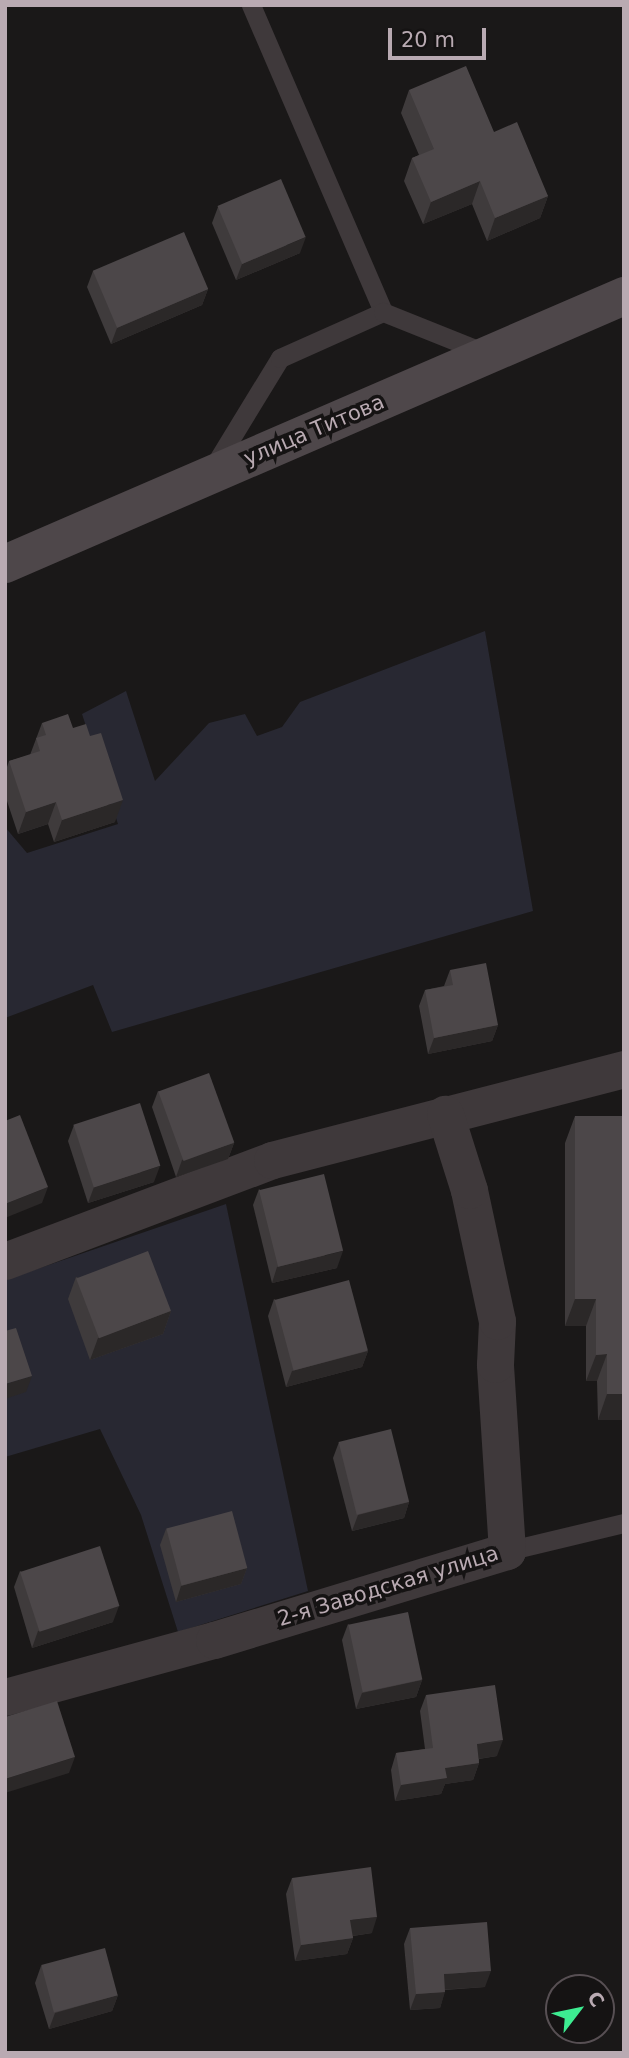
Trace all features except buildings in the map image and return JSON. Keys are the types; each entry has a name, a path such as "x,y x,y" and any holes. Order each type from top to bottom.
{"main road":[{"name":"улица Титова","path":"5,564 624,296"}],"street":[{"path":"5,1261 272,1160 624,1069"},
{"name":"2-я Заводская улица","path":"5,1697 214,1640 507,1551 495,1364 497,1321 469,1190 445,1114"}],"lane":[{"path":"251,5 383,312 489,354"},
{"path":"208,476 280,358 383,312"},
{"path":"507,1551 624,1523"}],"shaded area":[{"path":"485,631 533,911 112,1032 93,985 5,1018 5,827 27,853 118,824 82,714 126,691 155,781 209,723 245,714 257,736 282,727 300,702"},
{"path":"226,1204 308,1591 178,1632 141,1515 100,1429 5,1457 5,1280"}]}
